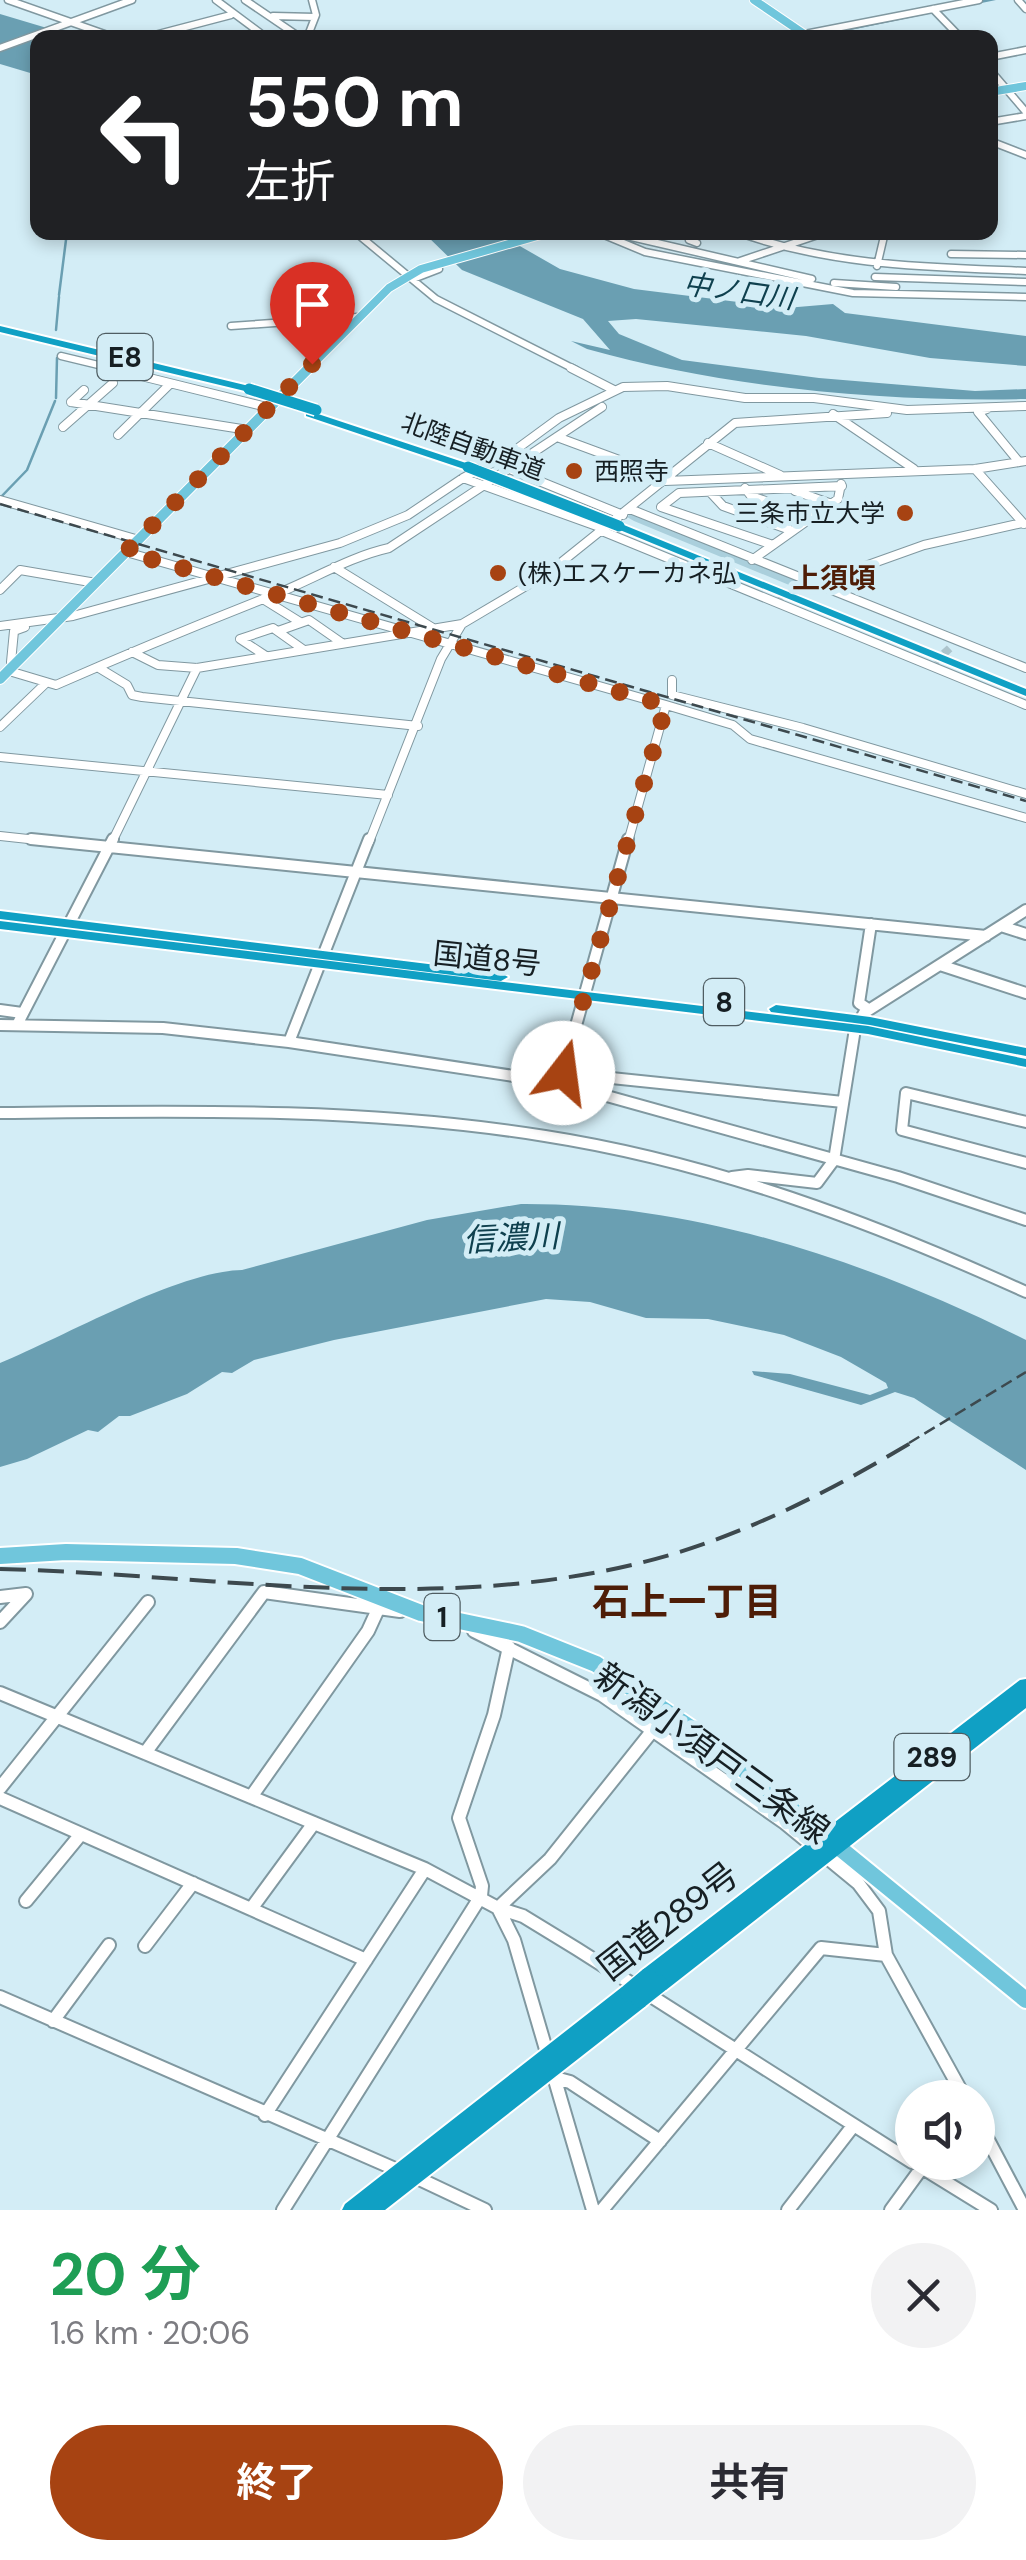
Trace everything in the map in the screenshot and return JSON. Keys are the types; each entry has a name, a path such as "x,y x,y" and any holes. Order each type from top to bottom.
{"highway":[{"name":"北陸自動車道","path":"0,332 246,392 624,518 1026,685"},
{"name":"北陸自動車道","path":"624,518 1026,693"},
{"name":"国道8号","path":"0,914 65,928"},
{"name":"国道8号","path":"0,924 65,928 861,1019 1026,1052"},
{"name":"国道8号","path":"861,1019 1026,1063"},
{"name":"国道289号","path":"833,1842 1026,1684"},
{"name":"国道289号","path":"352,2210 408,2174 552,2066 634,1996 1026,1698"},
{"name":"国道289号","path":"370,2210 408,2174"}],"main road":[{"path":"754,0 799,30"},
{"path":"998,90 1026,86"},
{"path":"8,667 66,617 358,317 410,277 524,240"},
{"name":"新潟小須戸三条線","path":"0,1556 66,1552 236,1556 329,1574 421,1613 522,1634 596,1664 701,1736 1026,2000"}],"street":[{"path":"8,0 90,30"},
{"path":"49,30 132,0"},
{"path":"245,0 292,30"},
{"path":"308,30 315,17 312,0"},
{"path":"836,30 979,0"},
{"path":"1018,0 1026,9"},
{"path":"218,1 255,30"},
{"path":"932,9 954,30"},
{"path":"174,30 232,15"},
{"path":"272,16 315,17"},
{"path":"0,48 30,37"},
{"path":"998,55 1026,50"},
{"path":"998,80 1026,114 998,120"},
{"path":"998,144 1026,156"},
{"path":"365,240 450,307 614,390"},
{"path":"615,240 645,252 834,290 1026,294"},
{"path":"646,240 670,250 739,261 822,282 1026,282"},
{"path":"688,240 697,243"},
{"path":"757,240 781,249 878,262 1026,271"},
{"path":"694,260 739,261 805,240"},
{"path":"834,290 873,289 883,240"},
{"path":"952,254 1026,254"},
{"path":"874,281 1026,294"},
{"path":"231,326 358,317"},
{"path":"61,356 271,408"},
{"path":"63,427 113,384"},
{"path":"118,435 170,384"},
{"path":"0,626 66,617 340,542 408,515 469,469 514,452 559,418 614,390 667,386 745,398 814,398 901,410"},
{"path":"84,390 71,402 248,430"},
{"path":"998,406 978,412 1023,461"},
{"path":"132,652 158,665 198,668 462,624 548,573 624,518 735,424 832,414 1026,406"},
{"path":"49,618 14,631 8,667 56,685 170,634 406,540 602,407"},
{"path":"832,414 916,470"},
{"path":"556,437 666,479 975,469 1023,461"},
{"path":"708,443 782,476"},
{"path":"469,469 489,484 1026,705"},
{"path":"808,586 924,546 1024,525 975,469"},
{"path":"512,470 624,518 752,560 955,644 1026,668"},
{"path":"752,560 832,504 842,493 837,474"},
{"path":"741,478 746,490 756,498 813,517"},
{"path":"773,545 660,508 678,493 842,486"},
{"path":"787,488 832,504"},
{"path":"710,492 730,510 794,531"},
{"path":"0,500 139,540"},
{"path":"126,552 666,705 733,725 750,739 1026,818"},
{"path":"334,567 434,628"},
{"path":"0,590 20,570 96,583"},
{"path":"263,599 300,622"},
{"path":"278,631 312,621 342,644"},
{"path":"290,1042 418,726 441,659 462,624"},
{"path":"266,656 240,639 270,628 304,650"},
{"path":"99,668 127,685 132,695 183,704 418,726"},
{"path":"16,1025 198,668"},
{"path":"672,680 672,695 803,728 1026,794"},
{"path":"0,727 46,683"},
{"path":"562,1078 666,705"},
{"path":"0,757 388,796"},
{"path":"0,836 986,936"},
{"path":"861,1019 1026,910"},
{"path":"728,1177 748,1175 810,1186 826,1174 834,1160 861,1019 871,924"},
{"path":"1002,926 1026,934"},
{"path":"940,965 1026,992"},
{"path":"0,1010 22,1013"},
{"path":"0,1025 163,1028 562,1078 843,1102"},
{"path":"562,1078 1021,1218 1026,1204"},
{"path":"1026,1122 906,1093 902,1130 1026,1164"},
{"path":"0,1113 238,1111 388,1118 521,1132 728,1177 901,1240 1026,1292"},
{"path":"144,1753 264,1592 421,1613 509,1647 602,1695 833,1842 879,1911 886,1954 954,2080"},
{"path":"0,1598 26,1594 0,1622"},
{"path":"0,1788 148,1602"},
{"path":"250,1797 368,1631 378,1607"},
{"path":"283,2210 482,1896 460,1818 494,1715 509,1647"},
{"path":"2,1697 424,1869 482,1896 498,1908 523,1916 895,2151"},
{"path":"498,1908 550,1858 653,1730"},
{"path":"0,1798 366,1960"},
{"path":"251,1909 314,1823"},
{"path":"26,1901 81,1834"},
{"path":"264,2115 424,1869"},
{"path":"145,1946 193,1883"},
{"path":"498,1908 514,1940 593,2210"},
{"path":"53,2021 110,1946"},
{"path":"602,2210 821,1948 886,1954"},
{"path":"0,1998 484,2210"},
{"path":"552,2066 660,2142"},
{"path":"788,2210 853,2126"},
{"path":"995,2153 1025,2210"},
{"path":"891,2210 909,2180"},
{"path":"943,2180 991,2210"}],"shaded area":[{"path":"632,512 799,581 794,587 634,521 627,517"}],"water":[{"path":"0,14 54,30 30,30 30,73 0,64"},
{"path":"431,240 509,240 560,269 634,289 786,308 833,304 845,313 1026,336 1026,366 930,358 806,336 636,319 608,321 619,334 682,360 819,378 975,391 1026,389 1026,399 916,398 805,390 640,362 571,341 610,350 583,319 462,270"},
{"name":"信濃川","path":"521,1204 587,1206 652,1214 781,1242 906,1286 1026,1340 1026,1470 914,1398 895,1392 861,1405 754,1375 752,1371 790,1374 870,1395 888,1388 886,1383 841,1357 784,1335 708,1319 646,1318 590,1302 546,1299 334,1340 254,1360 232,1373 222,1372 187,1394 130,1416 119,1416 98,1432 88,1430 27,1459 0,1467 0,1363 186,1281 242,1270 427,1220"}],"waterway":[{"path":"837,30 992,0"},
{"path":"59,295 66,240"},
{"path":"56,330 59,297"},
{"path":"56,398 57,358"},
{"path":"0,498 27,470 55,401"}],"tunnel":[{"path":"776,603 803,588"},
{"path":"935,662 951,647"}],"railway":[{"path":"0,504 1026,801"},
{"path":"909,1443 1026,1372"},
{"path":"0,1569 253,1584 422,1589 507,1585 590,1574 673,1554 736,1532 827,1490 914,1441"}],"place":[{"name":"西照寺","path":"574,471"},
{"name":"三条市立大学","path":"905,513"},
{"name":"(株)エスケーカネ弘","path":"498,573"}],"district":[{"name":"上須頃","path":"834,578"},
{"name":"石上一丁目","path":"687,1602"}],"route":[{"path":"312,364 126,552 666,705 563,1073"}],"water label":[{"name":"中ノ口川","path":"739,291"}]}
